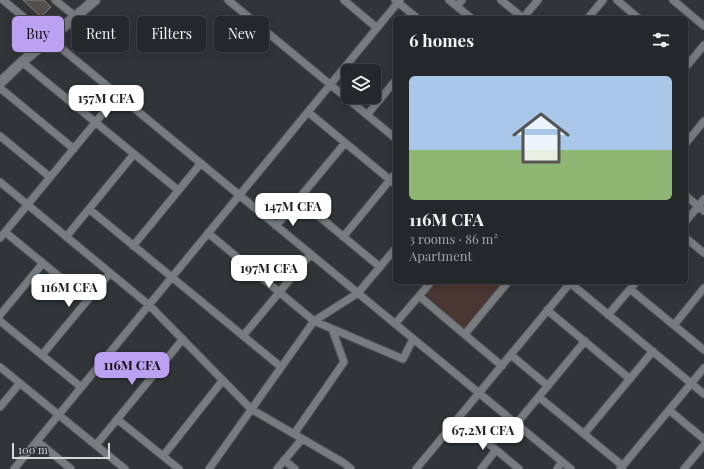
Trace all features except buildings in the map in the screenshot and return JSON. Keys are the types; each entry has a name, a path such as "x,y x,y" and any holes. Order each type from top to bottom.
{"main road":[{"path":"75,16 95,0"},
{"path":"64,26 72,19"},
{"path":"0,83 34,52"}],"street":[{"path":"3,0 23,16"},
{"path":"55,0 75,16"},
{"path":"228,0 393,136"},
{"path":"344,0 377,28"},
{"path":"449,0 469,16"},
{"path":"457,6 462,0"},
{"path":"501,0 521,16"},
{"path":"525,16 538,0"},
{"path":"590,16 603,0"},
{"path":"617,0 636,16"},
{"path":"673,0 704,26"},
{"path":"14,469 398,1 415,16"},
{"path":"688,62 704,45"},
{"path":"64,50 571,469"},
{"path":"22,62 178,190"},
{"path":"367,115 393,83"},
{"path":"0,88 74,148"},
{"path":"388,89 393,93"},
{"path":"0,238 118,95"},
{"path":"308,112 393,180 344,237"},
{"path":"688,141 704,121"},
{"path":"0,136 50,178"},
{"path":"276,226 345,143"},
{"path":"66,237 134,154"},
{"path":"133,246 201,163"},
{"path":"0,182 149,305 251,409 344,463 351,469"},
{"path":"688,198 701,208"},
{"path":"688,219 701,208 704,199"},
{"path":"298,200 380,267"},
{"path":"89,209 281,367"},
{"path":"5,232 88,300"},
{"path":"208,233 314,321 404,359 413,339"},
{"path":"688,240 704,253"},
{"path":"209,469 314,321 358,293 393,251"},
{"path":"243,336 311,254"},
{"path":"0,315 43,263"},
{"path":"42,356 110,273"},
{"path":"395,324 429,284"},
{"path":"465,334 506,284"},
{"path":"416,469 568,284"},
{"path":"572,284 704,394"},
{"path":"608,315 634,284"},
{"path":"674,325 704,288"},
{"path":"630,289 704,350"},
{"path":"419,296 502,366"},
{"path":"548,310 630,379"},
{"path":"0,321 81,388"},
{"path":"294,434 344,362 332,329"},
{"path":"96,445 183,339"},
{"path":"516,424 585,341"},
{"path":"584,434 653,351"},
{"path":"510,355 548,386"},
{"path":"0,367 125,469"},
{"path":"539,397 584,434 621,468 704,368"},
{"path":"163,456 223,380"},
{"path":"0,407 20,383"},
{"path":"669,410 704,439"},
{"path":"458,418 519,469"},
{"path":"117,419 179,469"},
{"path":"277,469 302,439"},
{"path":"37,441 71,469"},
{"path":"684,469 704,445"},
{"path":"481,469 496,450"},
{"path":"284,460 295,469"},
{"path":"557,469 562,462"}],"shaded area":[{"path":"434,284 504,284 465,329 425,294"}]}
